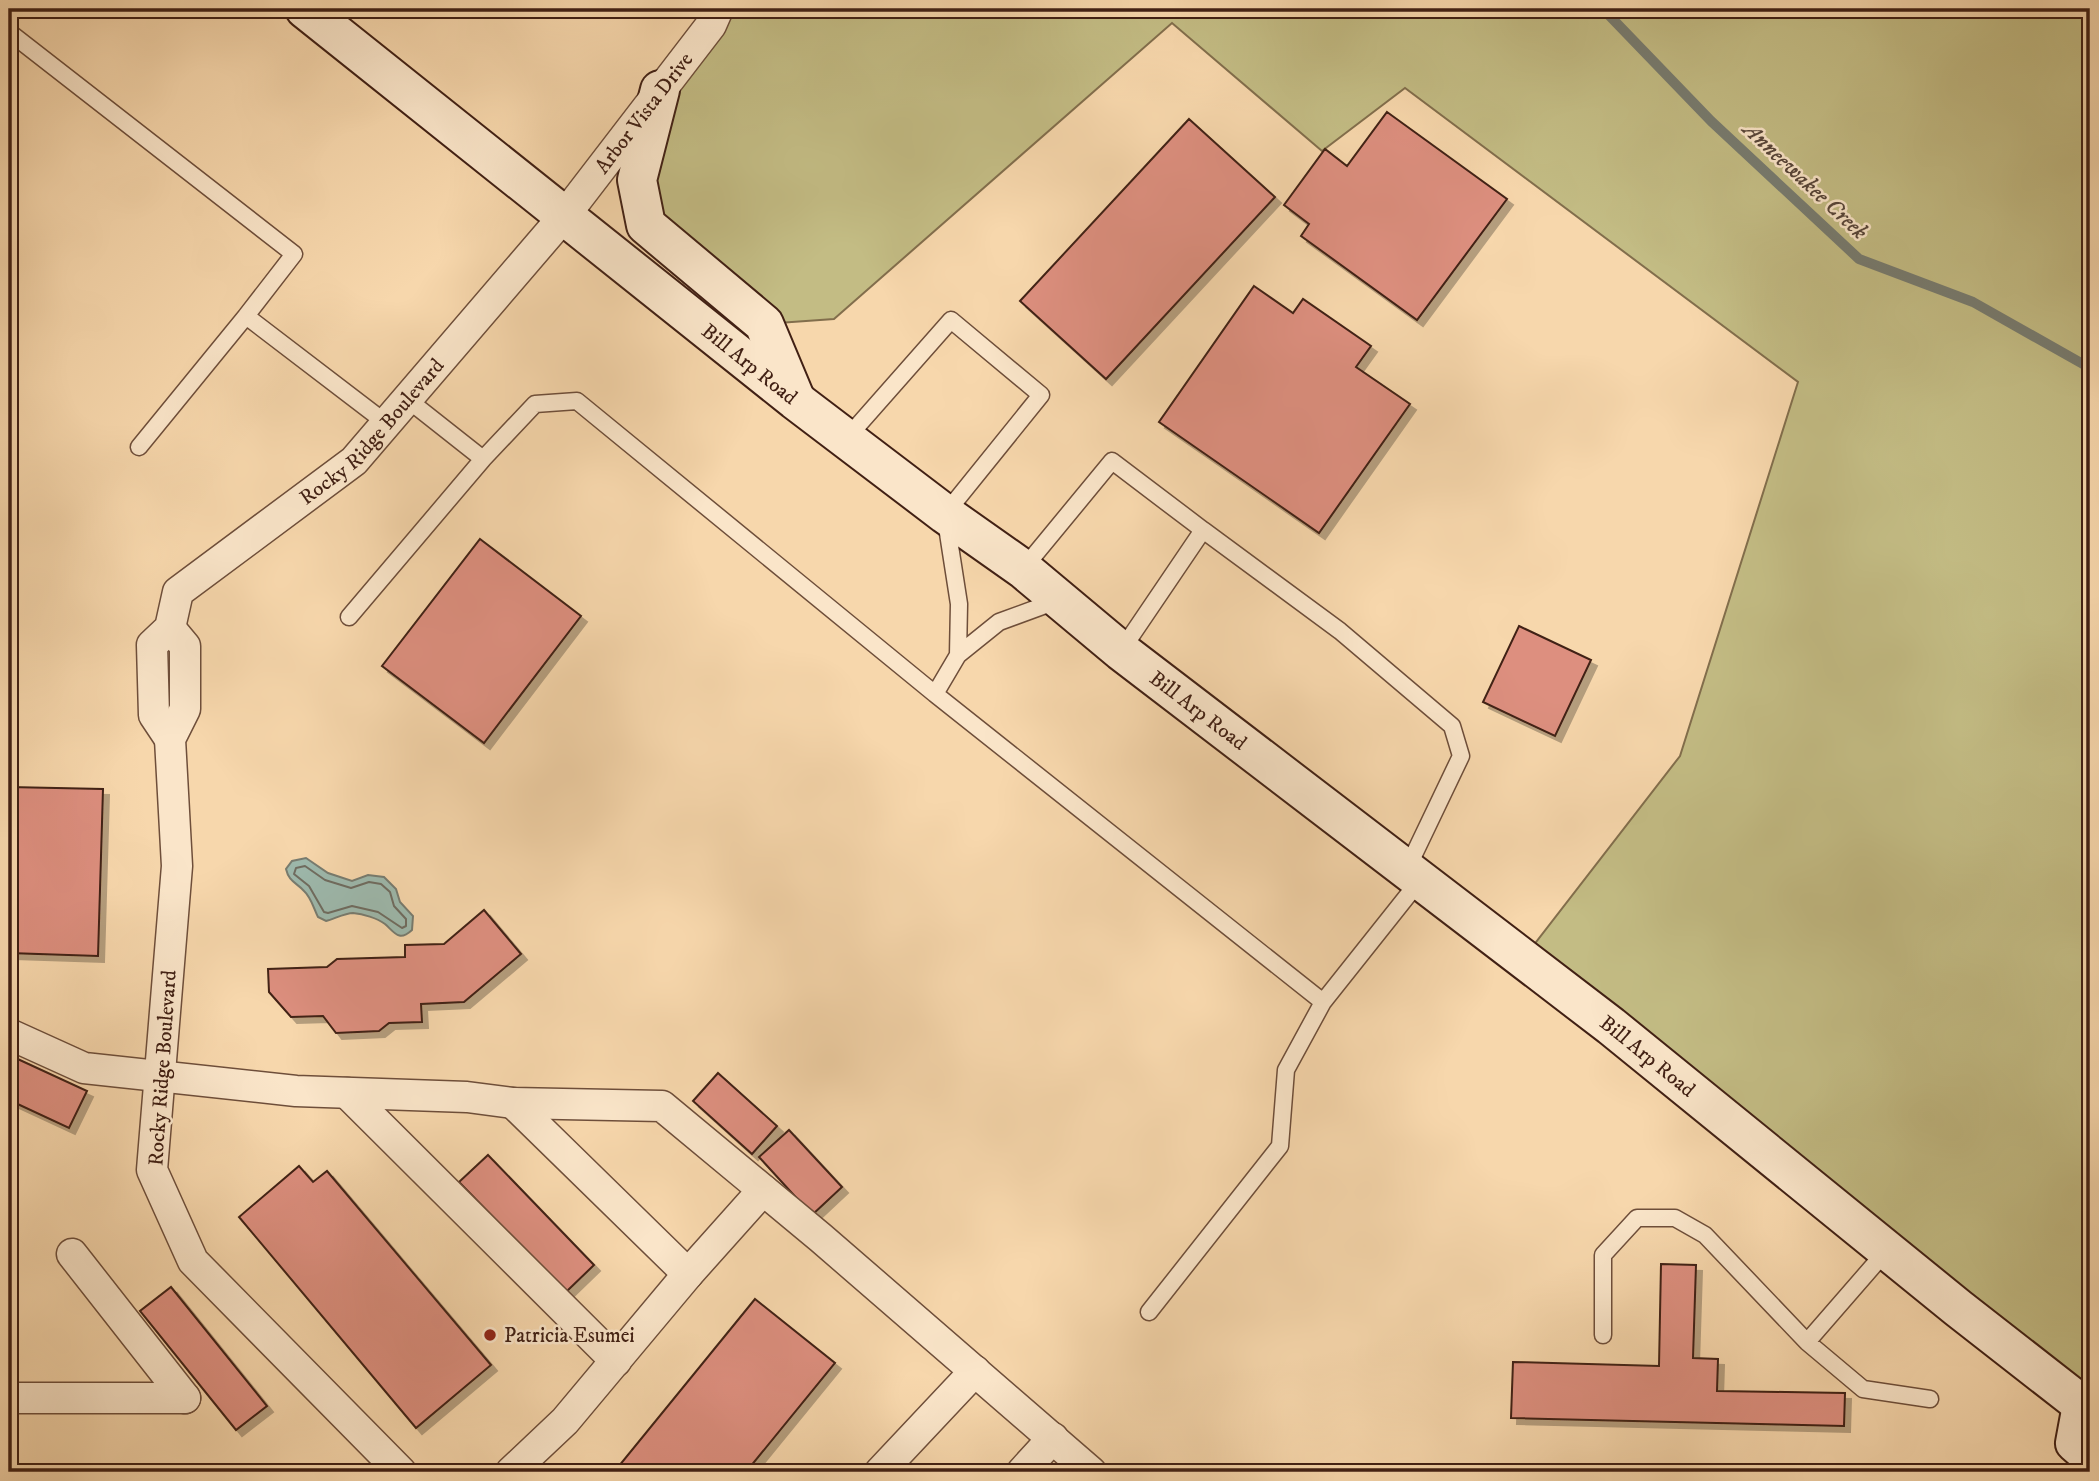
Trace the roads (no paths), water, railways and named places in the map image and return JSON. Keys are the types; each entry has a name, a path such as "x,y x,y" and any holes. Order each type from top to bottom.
{"main road":[{"name":"Bill Arp Road","path":"305,9 795,400 945,514 1023,569 1121,651 1611,1026 2086,1408"},
{"path":"660,90 637,180 646,225 764,324 795,400"},
{"path":"2086,1408 2075,1443 2090,1456"}],"street":[{"name":"Arbor Vista Drive","path":"565,215 711,25 718,9"},
{"name":"Rocky Ridge Boulevard","path":"401,1472 193,1261 152,1170 177,866 170,739 185,709 186,682 185,646 170,628 178,593 354,461 565,215"},
{"path":"9,1034 84,1068 296,1091 467,1097 513,1103 662,1106 1091,1472"},
{"path":"346,1093 616,1361"},
{"path":"513,1103 688,1274"},
{"path":"511,1472 565,1421 688,1274 763,1190"},
{"path":"9,1398 185,1398 72,1254"},
{"path":"880,1472 975,1371"},
{"path":"1022,1472 1053,1438"}],"lane":[{"path":"9,32 293,254 139,447"},
{"path":"246,316 386,423"},
{"path":"846,439 951,320 1041,395 945,514 959,604 958,655"},
{"path":"407,399 483,458"},
{"path":"349,617 483,458 535,404 577,401 935,694 1323,1002"},
{"path":"1023,569 1112,461 1340,631 1452,726 1461,757 1414,875 1323,1002 1286,1070 1280,1146 1149,1312"},
{"path":"1121,651 1203,530"},
{"path":"935,694 958,655 999,622 1060,600"},
{"path":"1604,1335 1602,1255 1637,1218 1675,1218 1705,1235 1807,1342 1863,1389 1930,1399"},
{"path":"1807,1342 1887,1250"}],"water":[{"path":"306,858 328,873 352,881 368,875 384,877 396,889 400,902 413,916 412,930 400,936 382,922 353,913 326,921 318,917 309,896 291,879 286,869 292,861"}],"waterway":[{"name":"Anneewakee Creek","path":"1603,9 1711,121 1859,259 1973,302 2090,368"}],"place":[{"name":"Patricia Esumei","path":"490,1335"}]}
